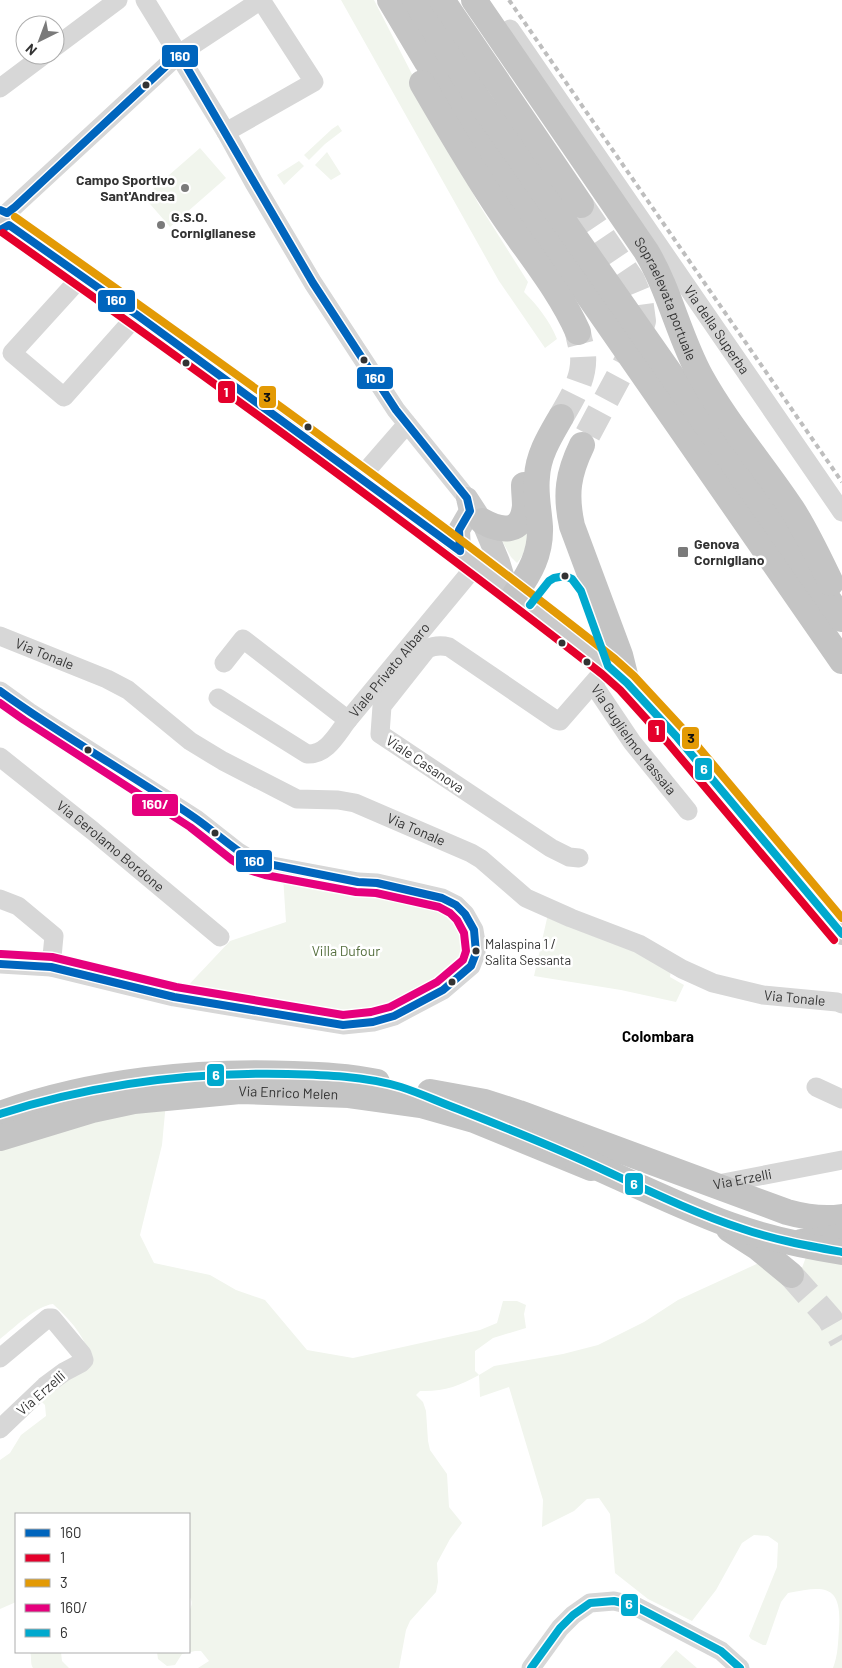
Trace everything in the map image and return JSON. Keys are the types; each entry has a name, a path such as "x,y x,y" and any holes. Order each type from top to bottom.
{"highway":[{"path":"379,0 409,58 481,184 570,314 578,332"},
{"path":"390,0 427,62 458,107 762,526 842,619"},
{"path":"415,0 481,104 762,526 842,661"},
{"path":"442,0 581,205"},
{"name":"Sopraelevata portuale","path":"474,0 646,251 661,277 688,352 701,377 792,510 815,548 842,606"},
{"path":"482,521 495,529 502,530 509,529 522,518 525,505 526,473 530,462 557,425 544,448 536,478 540,526 537,555 532,568 511,591"},
{"path":"582,445 571,472 568,488 568,508 620,655 617,675"},
{"name":"Via Enrico Melen","path":"0,1114 88,1089 189,1075 262,1072 331,1075 394,1085"},
{"path":"394,1085 485,1102 803,1217 842,1217"},
{"path":"394,1085 547,1145 731,1226 770,1238 842,1252"},
{"name":"Via Enrico Melen","path":"0,1138 92,1110 134,1101 240,1090 349,1095 421,1105 474,1120 571,1159 728,1229"},
{"path":"728,1229 770,1240 799,1242 831,1238"},
{"path":"728,1229 757,1247 791,1275"}],"main road":[{"path":"4,220 469,558 617,675 676,736 842,934"},
{"path":"467,498 470,511 459,530 469,558"},
{"path":"467,498 482,521 511,591"}],"street":[{"path":"65,40 118,0"},
{"path":"145,0 226,132 313,283 401,417 467,498"},
{"path":"4,220 179,54 261,0 314,82 226,132"},
{"name":"Via della Superba","path":"490,0 842,512"},
{"path":"0,88 31,65"},
{"path":"82,276 12,353 64,397 137,315"},
{"path":"360,478 401,417"},
{"name":"Viale Privato Albaro","path":"224,663 243,639 348,720 469,558"},
{"name":"Via Tonale","path":"0,636 107,679 128,690 190,741 223,761 297,799 338,800 355,803 472,853 526,898 571,918 639,944 682,969 713,983 763,995 838,1002 842,1004"},
{"name":"Viale Casanova","path":"580,858 569,857 551,848 380,734 382,706 427,649 433,646 449,647 560,721 594,684"},
{"name":"Via Guglielmo Massaia","path":"617,675 594,684 632,742 688,811"},
{"path":"0,691 29,712 196,819 238,852 253,861 420,892 442,898 456,905 465,914 474,930 476,942 476,953 471,966 443,990 394,1016 373,1022 343,1025 174,997 51,967 0,964"},
{"path":"218,698 307,754 315,754 325,749 348,720"},
{"name":"Via Gerolamo Bordone","path":"0,757 93,831 220,937"},
{"path":"0,898 18,906 54,936 51,967"},
{"path":"816,1087 842,1100"},
{"name":"Via Erzelli","path":"646,1159 714,1186 842,1160"},
{"name":"Via Erzelli","path":"0,1358 48,1318 52,1318 84,1357 81,1363 64,1372 45,1386 0,1429"},
{"path":"531,1668 560,1628 573,1615 590,1603 614,1600 635,1606 721,1651 740,1668"}],"green space":[{"path":"341,0 374,0 478,203 528,282 524,292 543,314 554,332 557,339 545,348 499,281"},
{"path":"338,125 342,131 309,160 304,155"},
{"name":"Campo Sportivo Sant'Andrea","path":"200,148 226,178 170,227 144,197"},
{"path":"327,152 341,174 331,180 315,165"},
{"path":"299,161 304,166 284,185 277,175"},
{"path":"527,526 526,546 517,563 511,557 500,537"},
{"name":"Villa Dufour","path":"283,876 428,900 452,911 464,929 466,955 459,965 422,992 392,1007 370,1013 321,1017 181,993 230,941 286,922"},
{"path":"548,914 639,948 671,969 670,977 684,985 676,1002 621,990 534,976"},
{"path":"166,1102 162,1145 140,1235 154,1263 210,1275 236,1290 265,1300 307,1350 353,1358 480,1330 497,1323 503,1301 517,1301 526,1305 524,1314 526,1328 493,1338 475,1351 475,1371 479,1375 451,1387 420,1391 416,1395 423,1402 426,1411 430,1450 447,1474 449,1507 462,1523 450,1539 437,1563 438,1582 436,1592 410,1621 406,1630 399,1668 198,1668 209,1661 201,1651 190,1652 190,1609 192,1603 190,1598 190,1513 15,1513 15,1602 0,1609 0,1460 10,1453 21,1435 46,1416 45,1405 41,1401 92,1359 76,1329 53,1304 32,1313 0,1339 0,1141"},
{"path":"807,1254 842,1260 842,1668 833,1668 839,1629 838,1604 834,1596 822,1589 788,1593 781,1602 766,1645 751,1639 749,1636 777,1567 778,1543 768,1536 754,1535 742,1543 716,1590 692,1621 648,1599 615,1573 610,1514 599,1498 587,1499 574,1511 542,1527 543,1500 509,1387 480,1397 479,1375 494,1366 563,1354 598,1345 644,1322 678,1300 761,1262 792,1280 802,1268"},
{"path":"676,1650 697,1668 660,1668"},
{"path":"30,1653 61,1653 62,1661 69,1668 33,1668"},
{"path":"157,1653 186,1653 182,1654 175,1665 167,1666 158,1659"}],"tunnel":[{"path":"581,205 632,280 640,299 643,321 636,344 582,445"},
{"path":"561,417 577,388 582,372 583,355 578,332"},
{"path":"791,1275 830,1319 842,1340"}],"railway":[{"path":"509,0 842,482"}],"transit line":[{"name":"160","path":"0,210 7,213 15,207 179,54 313,283 396,410 467,498 470,511 459,530 460,551"},
{"name":"3","path":"15,217 318,434 468,545 615,659 634,676 684,730 842,918"},
{"name":"160","path":"0,230 9,225 137,315 460,551"},
{"name":"1","path":"3,233 305,450 602,674 620,690 668,743 834,940"},
{"name":"6","path":"530,605 549,581 565,576 572,579 581,591 608,666 627,683 676,736 842,934"},
{"name":"160","path":"0,691 195,818 253,861 358,882 377,883 442,898 456,905 465,914 474,930 476,953 471,966 443,990 394,1016 373,1022 343,1025 174,997 51,967 0,964"},
{"name":"160/","path":"0,703 190,827 232,860 249,870 265,875 356,892 376,893 439,907 450,913 457,920 464,933 466,951 463,960 437,982 390,1007 371,1012 343,1015 176,987 52,957 1,954"},
{"name":"6","path":"0,1114 71,1095 142,1082 178,1078 214,1075 287,1074 373,1080 408,1089 509,1129 724,1222 780,1240 842,1252"},
{"name":"6","path":"531,1668 560,1628 573,1615 590,1603 614,1601 635,1606 721,1651 740,1668"}],"place":[{"name":"Campo Sportivo Sant'Andrea","path":"185,188"},
{"name":"G.S.O. Corniglianese","path":"161,225"},
{"name":"Genova Cornigliano","path":"683,552"},
{"name":"Malaspina 1 / Salita Sessanta","path":"476,951"}],"district":[{"name":"Colombara","path":"658,1037"}]}
